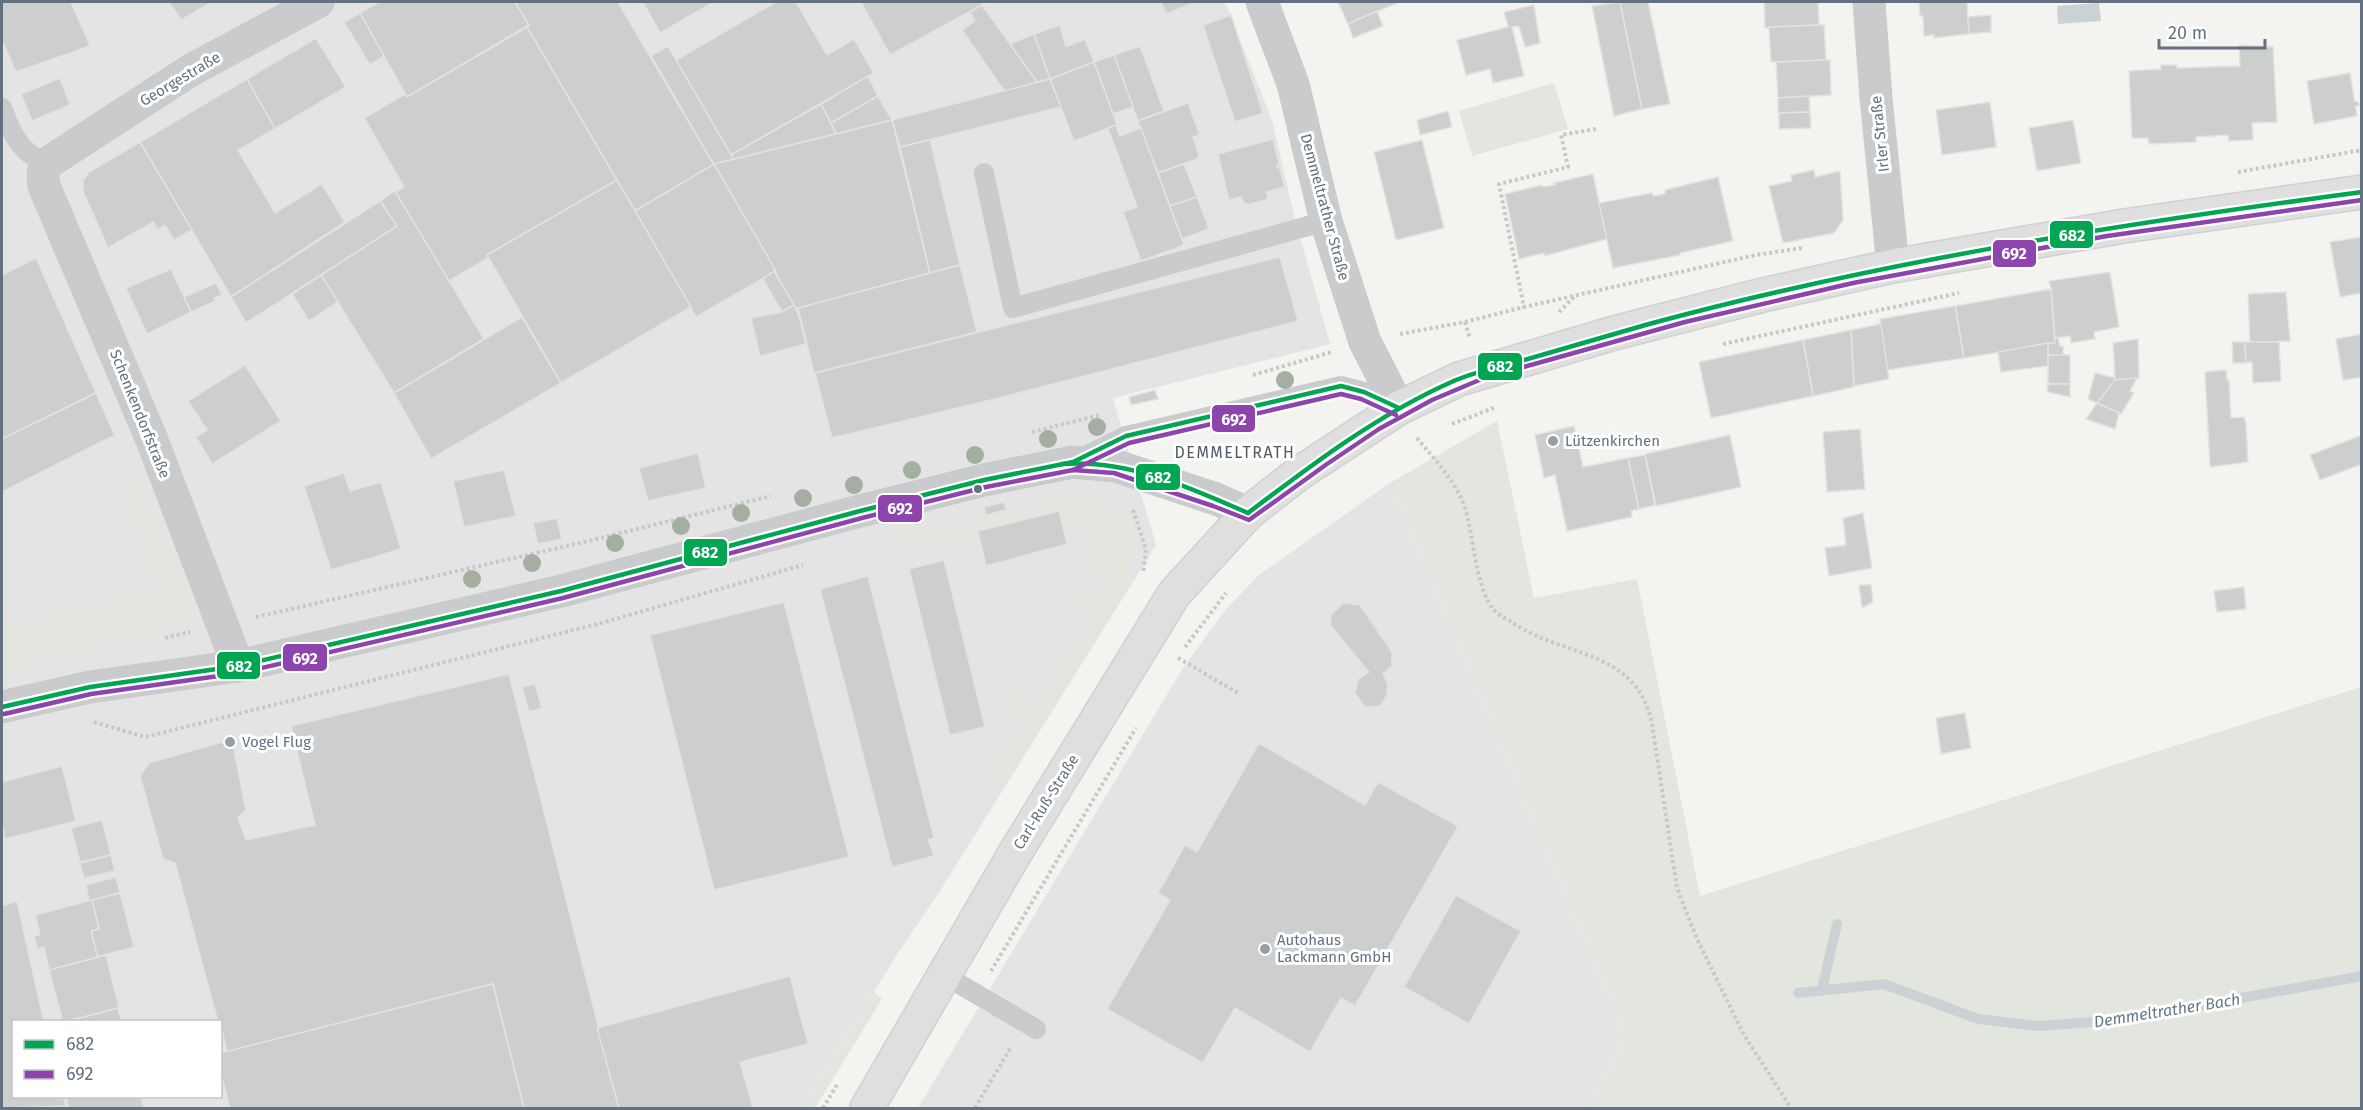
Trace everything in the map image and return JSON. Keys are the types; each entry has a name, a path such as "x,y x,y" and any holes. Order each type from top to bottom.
{"main road":[{"name":"Carl-Ruß-Straße","path":"867,1108 1015,853 1174,594 1248,513 1298,474 1399,408 1459,379 1614,333 1763,295 1893,266 2124,226 2361,192"}],"street":[{"name":"Georgestraße","path":"46,164 191,70 318,2"},
{"name":"Demmeltrather Straße","path":"1262,2 1293,84 1326,221 1365,342 1399,408"},
{"name":"Irler Straße","path":"1869,2 1893,266"},
{"name":"Schenkendorfstraße","path":"46,164 43,174 44,186 152,440 238,666"},
{"path":"2,707 90,687 238,666 561,591 984,480 1073,462 1116,466 1195,491 1248,513"}],"lane":[{"path":"2,108 18,145 46,164"},
{"path":"984,173 1013,308 1326,221"},
{"path":"1073,462 1126,436 1341,386 1364,392 1399,408"},
{"path":"944,975 1031,1026"}],"path":[{"path":"2355,104 2361,103 2361,107"},
{"path":"1524,307 1499,184 1568,167 1561,135 1596,129"},
{"path":"1251,375 1365,342 1465,322 1756,255"},
{"path":"1719,345 1971,290"},
{"path":"1449,425 1504,405"},
{"path":"1022,434 1102,415"},
{"path":"1427,433 1416,437 1458,491 1472,531 1484,591 1494,610 1519,627 1550,642 1595,657 1623,672 1641,691 1649,706 1677,888 1697,939 1744,1035 1791,1108"},
{"path":"164,639 580,543 778,494"},
{"path":"1128,502 1140,525 1146,549 1144,571 1140,579"},
{"path":"89,720 145,737 598,624 804,564"},
{"path":"1172,668 1227,591"},
{"path":"1178,658 1238,693"},
{"path":"977,995 1141,719"},
{"path":"975,1108 1031,1026"},
{"path":"823,1108 840,1079"}],"shaded area":[{"path":"2,2 1225,2 1272,120 1294,215 1330,344 1113,398 1156,545 802,1108 2,1108"},
{"path":"2099,3 2101,21 2058,24 2057,6"},
{"path":"1554,83 1568,129 1472,156 1459,111"},
{"path":"1497,421 1534,598 1637,579 1700,896 2361,687 2361,1108 1588,1108 1626,1036 1390,483"},
{"path":"129,467 186,588 187,611 183,624 175,628 2,669 2,625 159,590 116,471"},
{"path":"1390,483 1626,1036 1588,1108 918,1108 1183,668 1227,608 1259,575"},
{"path":"1060,499 1105,504 1130,520 1138,550 1137,559 1126,584 999,792 994,767 1018,730 1012,689 1036,703 1094,611 1076,598 1075,593 1101,587 1087,527 1064,531 1058,511 978,531 987,566 978,567 975,555 948,536 884,549 874,543"},
{"path":"874,992 882,999 815,1108 802,1108"}],"building":[{"path":"2,2 71,2 90,46 16,72 2,40"},
{"path":"169,2 212,2 181,20"},
{"path":"379,2 515,2 529,25 407,97 360,13"},
{"path":"515,2 618,2 714,165 635,211 527,27 529,25"},
{"path":"643,2 711,2 712,3 660,33"},
{"path":"776,2 796,2 827,55 854,39 874,73 731,155 676,60"},
{"path":"861,2 981,2 982,5 890,55"},
{"path":"1161,2 1196,2 1166,14"},
{"path":"1338,2 1397,2 1397,3 1348,24"},
{"path":"1620,2 1642,109 1614,116 1592,6"},
{"path":"1620,2 1648,2 1670,104 1642,109"},
{"path":"1764,2 1818,2 1819,25 1765,28"},
{"path":"1919,2 1967,2 1969,34 1934,38 1934,35 1924,36 1923,16 1920,16"},
{"path":"982,5 1037,82 1005,92 962,30 975,21 970,12"},
{"path":"1534,5 1540,43 1525,47 1519,26 1512,27 1524,76 1493,83 1490,69 1466,75 1457,40 1508,27 1504,12"},
{"path":"1377,11 1383,26 1353,38 1348,24"},
{"path":"360,13 384,56 370,65 344,22"},
{"path":"1231,15 1263,113 1235,122 1203,25"},
{"path":"1991,15 1991,32 1969,34 1968,17"},
{"path":"1060,25 1066,47 1085,39 1094,62 1050,79 1034,34"},
{"path":"1824,25 1826,60 1771,62 1769,27"},
{"path":"527,27 617,180 487,255 488,258 449,281 395,192 404,187 364,118 405,94 407,97"},
{"path":"1034,34 1050,79 1037,82 1010,44"},
{"path":"316,38 346,87 275,129 247,79"},
{"path":"2239,45 2273,47 2277,122 2252,123 2253,140 2229,141 2228,135 2196,137 2196,142 2149,144 2148,138 2132,138 2129,71 2161,69 2161,65 2177,65 2177,68 2240,66"},
{"path":"668,46 734,160 714,165 651,56"},
{"path":"1140,46 1164,111 1138,121 1114,55"},
{"path":"1114,55 1133,107 1113,114 1094,62"},
{"path":"1830,60 1831,95 1778,98 1776,62"},
{"path":"1094,62 1117,125 1074,141 1050,79"},
{"path":"2350,73 2357,116 2314,124 2307,81"},
{"path":"868,76 878,96 831,123 821,104"},
{"path":"60,78 70,105 32,121 21,94"},
{"path":"247,79 275,129 238,150 275,213 322,184 345,222 231,297 140,142"},
{"path":"1050,79 1061,107 900,147 892,120"},
{"path":"878,96 892,120 836,134 831,123"},
{"path":"1809,96 1810,112 1778,113 1778,98"},
{"path":"1990,102 1996,147 1942,155 1936,110"},
{"path":"1188,103 1200,135 1193,137 1199,155 1197,159 1158,173 1138,121"},
{"path":"821,104 836,134 734,160 731,155"},
{"path":"1448,111 1452,127 1420,135 1417,120"},
{"path":"1810,112 1811,128 1779,129 1779,113"},
{"path":"892,120 930,273 796,309 714,164"},
{"path":"2073,120 2081,163 2037,171 2029,128"},
{"path":"1116,125 1120,136 1141,128 1184,245 1141,261 1123,212 1137,207 1108,128"},
{"path":"1273,139 1279,163 1276,168 1279,166 1285,187 1266,192 1268,199 1251,204 1244,204 1242,197 1229,200 1218,154"},
{"path":"930,140 960,265 930,273 900,147"},
{"path":"1422,140 1444,228 1396,240 1374,152"},
{"path":"140,142 192,230 174,240 165,225 158,230 153,222 108,248 83,191 83,180 89,172"},
{"path":"714,164 776,271 696,317 635,211"},
{"path":"1184,164 1197,197 1170,206 1158,173"},
{"path":"1814,170 1815,177 1840,171 1843,220 1834,233 1783,243 1769,186 1792,181 1791,175"},
{"path":"1593,174 1607,239 1544,256 1544,253 1519,259 1505,194 1542,185 1543,187 1555,185 1554,183"},
{"path":"1718,177 1733,241 1680,253 1680,255 1613,268 1599,203 1652,193 1653,196 1665,194 1665,190"},
{"path":"617,180 691,307 561,383 487,255"},
{"path":"395,191 484,339 394,393 321,275 397,226 380,201"},
{"path":"1197,197 1209,229 1182,239 1170,206"},
{"path":"380,201 397,226 246,323 231,297"},
{"path":"2362,237 2362,293 2340,297 2330,242"},
{"path":"1280,257 1298,321 995,399 832,438 815,373"},
{"path":"36,258 96,393 2,439 2,275"},
{"path":"960,265 977,332 814,373 798,308"},
{"path":"171,269 191,312 147,334 126,288"},
{"path":"774,271 794,305 782,312 763,279"},
{"path":"2110,272 2119,327 2094,332 2095,339 2071,343 2070,336 2055,338 2049,281"},
{"path":"321,275 338,302 309,321 292,294"},
{"path":"216,283 222,295 214,298 216,301 191,312 184,297"},
{"path":"2051,289 2055,343 1964,358 1955,306"},
{"path":"2286,292 2290,341 2250,343 2248,294"},
{"path":"794,305 806,344 760,356 751,318 782,312"},
{"path":"1955,306 1964,358 1887,370 1880,319"},
{"path":"522,317 561,383 431,459 394,393"},
{"path":"1881,324 1889,379 1854,386 1851,330"},
{"path":"1851,330 1854,387 1813,396 1803,340"},
{"path":"2362,334 2362,377 2343,380 2336,339"},
{"path":"2058,337 2060,346 2063,346 2063,356 2048,355 2048,343 2055,343 2055,338"},
{"path":"2138,339 2139,378 2115,380 2097,403 2088,399 2095,373 2115,378 2113,343"},
{"path":"1803,340 1813,396 1711,418 1699,362"},
{"path":"2232,342 2245,342 2246,363 2233,363"},
{"path":"2245,342 2279,342 2281,381 2253,383 2252,362 2246,363"},
{"path":"2048,343 2048,366 2001,372 1998,352"},
{"path":"2048,355 2070,355 2070,384 2048,384"},
{"path":"245,365 281,421 212,464 196,437 207,430 188,401"},
{"path":"2226,370 2227,380 2229,380 2231,418 2244,417 2246,424 2248,462 2210,467 2205,372"},
{"path":"2137,378 2130,391 2134,393 2121,414 2097,403 2115,380"},
{"path":"2048,384 2070,384 2070,397 2047,392"},
{"path":"1155,390 1158,399 1131,405 1129,397"},
{"path":"96,393 115,436 2,492 2,439"},
{"path":"2097,403 2119,413 2115,429 2086,419"},
{"path":"1574,426 1583,467 1628,458 1639,509 1631,511 1632,517 1567,531 1555,475 1544,478 1535,435"},
{"path":"1860,429 1865,489 1827,492 1823,432"},
{"path":"1730,435 1741,487 1656,506 1645,454"},
{"path":"2362,435 2362,464 2320,480 2310,455"},
{"path":"698,453 706,488 648,501 639,468"},
{"path":"1645,455 1655,505 1639,509 1628,458"},
{"path":"504,470 516,516 464,527 453,481"},
{"path":"344,473 350,491 381,482 401,549 331,570 304,486"},
{"path":"1004,502 1006,510 986,515 984,507"},
{"path":"1059,511 1067,544 986,566 978,531"},
{"path":"1863,513 1872,568 1829,576 1825,548 1846,545 1843,518"},
{"path":"557,518 562,539 538,544 533,523"},
{"path":"944,560 985,727 950,735 909,569"},
{"path":"868,576 934,838 928,840 934,856 892,867 820,589"},
{"path":"1859,585 1871,585 1873,602 1862,608"},
{"path":"2244,587 2246,609 2217,612 2214,591"},
{"path":"784,602 849,857 714,890 650,635"},
{"path":"1343,603 1360,605 1392,652 1392,666 1383,674 1388,684 1387,695 1380,706 1365,707 1355,693 1358,679 1369,672 1330,625 1331,615"},
{"path":"509,674 619,1108 524,1108 493,984 227,1052 222,1020 217,1020 175,863 163,859 140,776 149,763 222,742 234,749 246,810 238,818 246,840 315,825 291,726"},
{"path":"535,684 542,708 529,712 522,687"},
{"path":"1965,713 1971,748 1941,754 1936,718"},
{"name":"Autohaus Lackmann GmbH","path":"1259,743 1365,805 1378,782 1458,826 1355,1006 1341,998 1310,1052 1235,1008 1203,1063 1107,1009 1170,900 1158,893 1185,845 1197,852"},
{"path":"62,766 76,821 5,839 2,824 2,782"},
{"path":"102,820 111,855 77,863 80,862 71,828"},
{"path":"111,855 115,871 84,878 80,863"},
{"path":"116,877 120,893 89,901 86,885"},
{"path":"120,893 134,947 97,957 91,931 99,929 92,900"},
{"path":"1456,895 1521,931 1469,1024 1404,987"},
{"path":"92,900 99,929 91,931 98,959 49,970 44,947 37,949 34,936 40,935 35,915"},
{"path":"17,901 44,1020 12,1020 12,1098 64,1098 66,1106 2,1108 2,906"},
{"path":"106,955 119,1008 62,1020 49,970"},
{"path":"790,976 808,1044 740,1062 753,1108 619,1108 597,1028"},
{"path":"493,984 524,1108 230,1108 222,1078 222,1052"},
{"path":"118,1008 121,1020 73,1020"},
{"path":"66,1098 142,1098 144,1108 69,1108"}],"waterway":[{"path":"1822,990 1837,924"},
{"name":"Demmeltrather Bach","path":"1798,993 1884,984 1978,1019 2039,1026 2120,1020 2362,976"}],"transit line":[{"name":"682","path":"1248,513 1374,423 1428,393 1481,371 1649,324 1825,281 2092,231 2362,192"},
{"name":"692","path":"4,714 91,694 240,673 563,598 986,487 1073,470 1114,473 1249,520 1379,429 1432,400 1484,378 1685,322 1853,283 2107,236 2362,200"},
{"name":"682","path":"2,707 90,687 238,666 561,591 860,511 984,480 1073,462 1126,436 1341,386 1364,392 1399,408"},
{"name":"692","path":"1073,470 1129,443 1341,394 1361,399 1396,415"},
{"name":"682","path":"1062,464 1086,464 1134,470 1180,485 1248,513"}],"place":[{"name":"Lützenkirchen","path":"1553,441"},
{"name":"Vogel Flug","path":"230,742"},
{"name":"Autohaus Lackmann GmbH","path":"1265,949"}],"district":[{"name":"DEMMELTRATH","path":"1235,452"}]}
